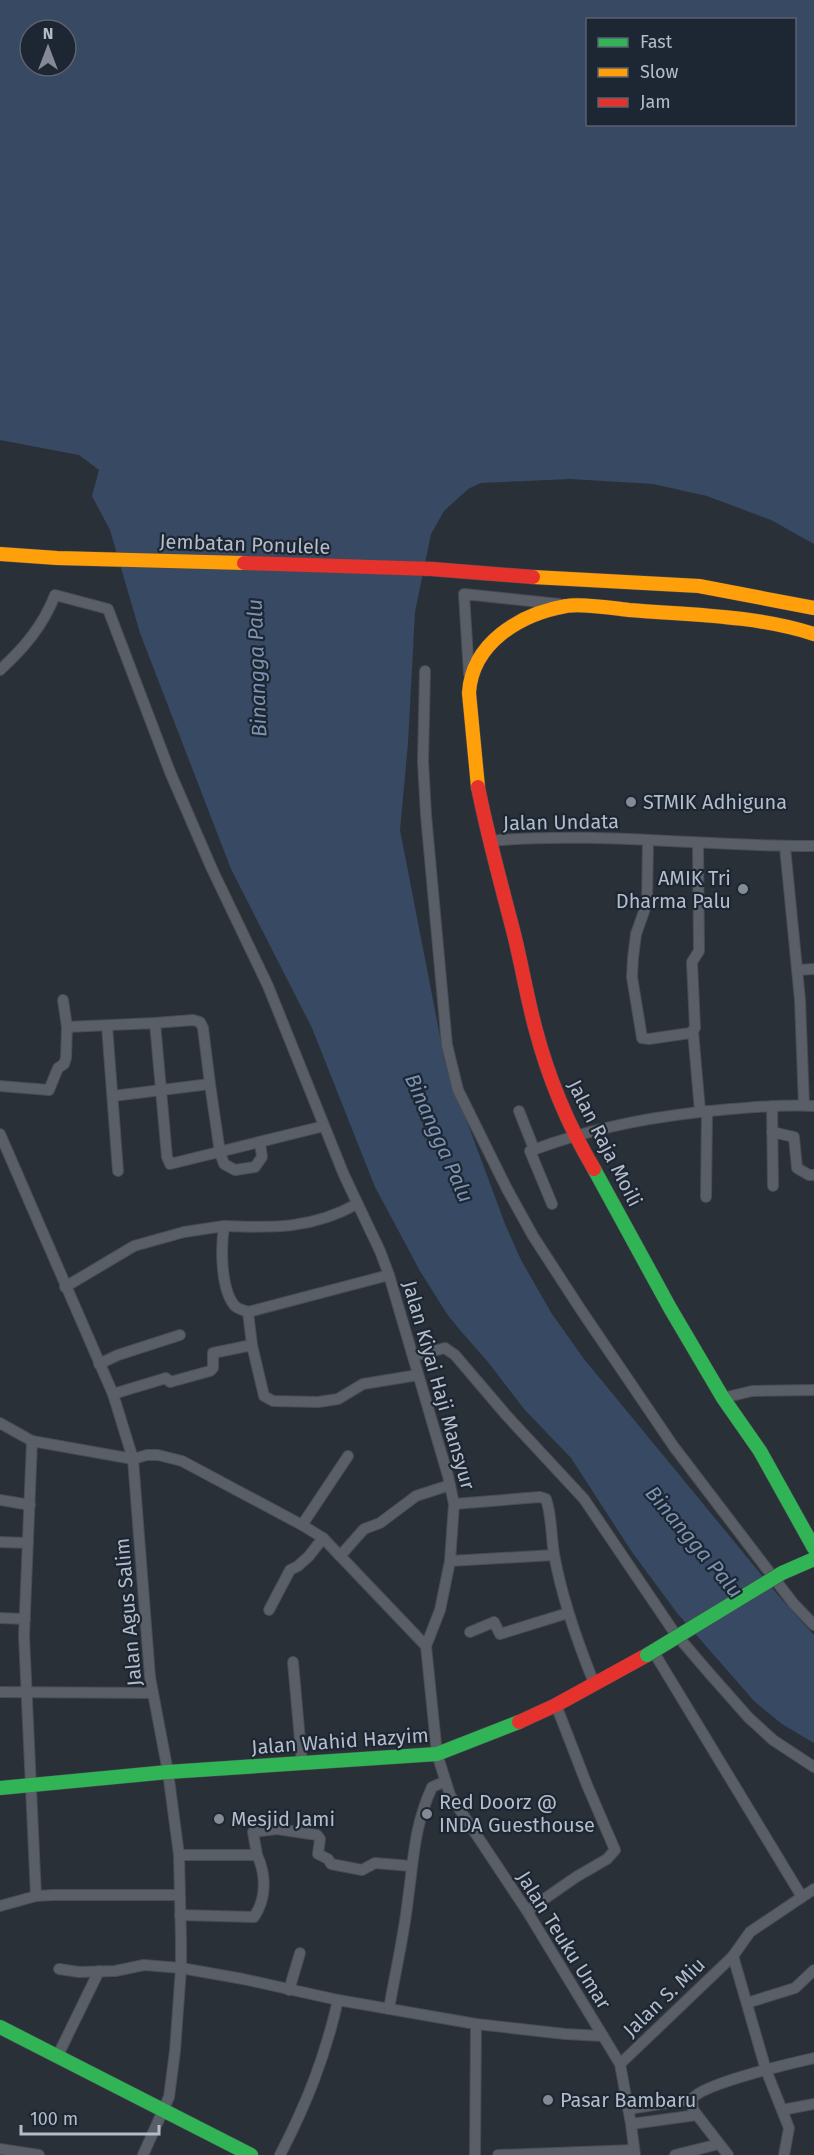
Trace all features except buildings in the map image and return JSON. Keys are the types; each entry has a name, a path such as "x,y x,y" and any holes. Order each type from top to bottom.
{"main road":[{"name":"Jembatan Ponulele","path":"0,554 57,558 432,569 567,580 699,586 814,608"},
{"path":"470,678 479,657 511,626 532,615 568,605 746,619 789,626 814,634"},
{"name":"Jalan Raja Moili","path":"470,678 477,780 489,841 542,1052 574,1135 670,1308 723,1398 760,1451 814,1548"},
{"name":"Jalan Wahid Hazyim","path":"0,1788 168,1772 437,1754 511,1726 556,1705 650,1653 782,1573 814,1558"},
{"path":"0,2027 251,2155"}],"street":[{"path":"470,678 464,594 568,605"},
{"path":"0,670 35,634 55,595 108,609 170,772 212,869 268,986 324,1126 389,1275"},
{"path":"425,671 423,761 426,815 447,1045 458,1090 533,1236 643,1404 794,1603 814,1625"},
{"name":"Jalan Undata","path":"489,841 564,837 699,844 814,846"},
{"path":"648,841 647,903 636,934 633,958 633,976 642,1038 649,1039 693,1031"},
{"path":"699,844 699,951 692,962 696,1021 693,1031 704,1111 706,1197"},
{"path":"552,1204 530,1151 534,1149 574,1135 626,1122 704,1111 809,1106 785,847"},
{"path":"797,970 814,969"},
{"path":"0,1086 49,1090 58,1068 66,1061 67,1027 63,1000"},
{"path":"67,1027 193,1020 200,1022 203,1028 220,1153 224,1164 235,1170 255,1167 261,1160 260,1143"},
{"path":"155,1023 168,1162 175,1164 324,1126"},
{"path":"107,1026 118,1171"},
{"path":"112,1096 210,1084"},
{"path":"772,1106 773,1186"},
{"path":"519,1111 534,1149"},
{"path":"772,1132 794,1137 797,1168 809,1175 814,1175"},
{"name":"Jalan Agus Salim","path":"0,1134 113,1394 133,1459 153,1693 168,1772 179,1855 181,1968 169,2097 143,2155"},
{"path":"65,1287 134,1246 184,1232 224,1226 278,1228 315,1222 357,1204"},
{"path":"224,1226 222,1264 230,1296 237,1308 248,1312 252,1345 264,1396 273,1401 301,1403 338,1399 363,1384 418,1375"},
{"name":"Jalan Kiyai Haji Mansyur","path":"248,1312 389,1275 454,1504 450,1561 440,1610 426,1646"},
{"path":"99,1364 118,1355 180,1335"},
{"path":"113,1394 166,1378 170,1382 210,1371 213,1368 213,1353 252,1345"},
{"path":"413,1356 436,1352 440,1349 449,1350 584,1499 667,1622 710,1674 748,1717 773,1740 814,1767"},
{"path":"723,1398 752,1391 814,1390"},
{"path":"0,1423 32,1441 133,1459 158,1455 182,1461 321,1537 426,1646"},
{"path":"32,1441 25,1619 26,1690 36,1896"},
{"path":"304,1526 348,1456"},
{"path":"340,1556 364,1529 380,1523 416,1496 450,1485"},
{"path":"454,1504 544,1497 546,1499 554,1555 568,1613 578,1646 594,1683"},
{"path":"0,1500 30,1505"},
{"path":"270,1610 290,1570 309,1556 321,1537"},
{"path":"0,1542 28,1544"},
{"path":"450,1561 554,1555"},
{"path":"470,1632 494,1622 500,1634 568,1613"},
{"path":"0,1618 25,1619"},
{"name":"Jalan Teuku Umar","path":"426,1646 437,1754 444,1782 450,1795 527,1911 620,2064 634,2152"},
{"path":"650,1653 802,1897"},
{"path":"293,1662 302,1762"},
{"path":"0,1692 26,1690 153,1693"},
{"path":"527,1911 614,1854 615,1850 556,1705"},
{"path":"389,2009 408,1901 417,1827 432,1787 444,1782"},
{"path":"180,1915 254,1917 264,1882 264,1870 257,1855 253,1832 272,1829 317,1834 320,1839 318,1854 327,1858 331,1864 362,1870 375,1863 411,1866"},
{"path":"179,1855 257,1855"},
{"name":"Jalan S. Miu","path":"620,2064 733,1956 750,1932 814,1889"},
{"path":"0,1906 36,1896 179,1895"},
{"path":"289,1990 300,1953"},
{"path":"733,1956 766,2070 789,2128 784,2155"},
{"path":"59,1969 124,1970 139,1965 181,1968 476,2025 603,2036"},
{"path":"747,2003 795,1988 814,1970"},
{"path":"57,2057 99,1971"},
{"path":"280,2155 319,2070 338,2000"},
{"path":"475,2155 476,2025"},
{"path":"728,2155 693,2109 694,2095 766,2070 814,2058"},
{"path":"628,2109 692,2099"},
{"path":"782,2110 814,2104"},
{"path":"631,2124 697,2115"},
{"path":"675,2155 719,2144"},
{"path":"0,2149 34,2154"},
{"path":"498,2155 634,2152"}],"water":[{"name":"Binangga Palu","path":"0,0 814,0 814,544 771,520 707,496 653,484 570,479 481,483 468,489 444,511 431,534 415,612 408,743 400,830 445,1062 505,1224 521,1260 552,1314 584,1359 783,1601 814,1635 814,1743 782,1724 755,1702 677,1613 632,1552 571,1458 524,1409 459,1329 420,1271 375,1187 312,1028 231,869 140,633 110,530 92,496 99,470 79,455 0,440"}],"traffic: fast":[{"path":"594,1169 670,1308 723,1398 760,1451 814,1548"},
{"path":"782,1573 814,1559"},
{"path":"647,1655 782,1573"},
{"path":"0,1788 168,1772 437,1754 519,1722"},
{"path":"0,2027 251,2155"}],"traffic: slow":[{"path":"0,554 57,558 244,563"},
{"path":"533,577 699,586 814,608"},
{"path":"478,787 469,693 472,675 479,659 501,634 532,616 566,606 588,605 746,619 814,634"}],"traffic: jam":[{"path":"244,563 432,569 533,577"},
{"path":"478,787 540,1046 560,1100 594,1169"},
{"path":"519,1722 556,1705 647,1655"}],"place":[{"name":"STMIK Adhiguna","path":"631,802"},
{"name":"AMIK Tri Dharma Palu","path":"743,889"},
{"name":"Red Doorz @ INDA Guesthouse","path":"427,1814"},
{"name":"Mesjid Jami","path":"219,1819"},
{"name":"Pasar Bambaru","path":"548,2100"}]}
